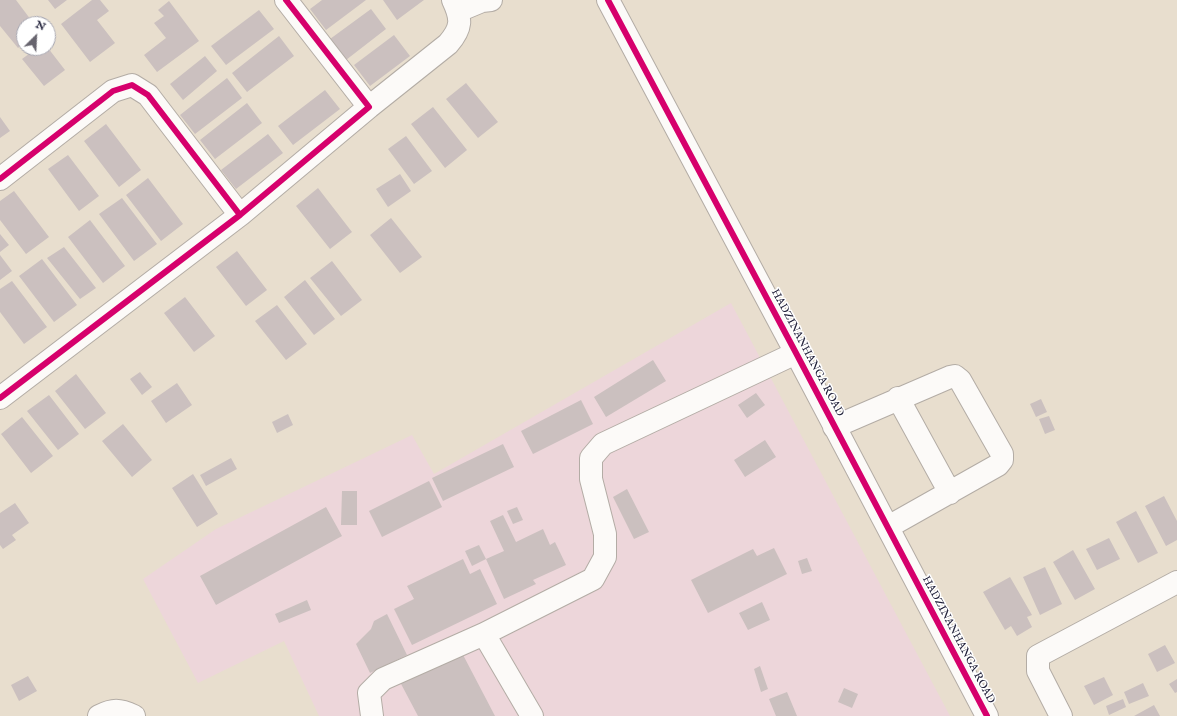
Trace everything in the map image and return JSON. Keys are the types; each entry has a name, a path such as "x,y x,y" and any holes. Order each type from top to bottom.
{"street":[{"path":"286,0 369,108"},
{"path":"0,398 240,215 448,44 456,34 459,24 456,5 491,0"},
{"name":"HADZINANHANGA ROAD","path":"608,0 987,716"},
{"path":"0,179 113,91 132,84 148,95 240,215"},
{"path":"372,716 369,693 383,679 484,634 593,579 605,557 605,534 591,479 591,458 603,444 796,353"},
{"path":"834,426 898,398 955,376 960,380 1002,454 1002,460 998,465 888,527"},
{"path":"898,398 950,493"},
{"path":"1061,716 1038,671 1038,656 1177,582"},
{"path":"484,634 532,716"},
{"path":"99,716 114,710 122,711 134,716"}],"shaded area":[{"path":"731,303 950,716 319,716 284,641 198,683 143,579 216,529 412,435 434,474"}],"building":[{"path":"0,0 16,0 28,16 16,16 16,46 0,26"},
{"path":"48,0 67,0 55,9"},
{"path":"92,0 100,0 109,11 97,20 115,43 90,62 61,24"},
{"path":"322,0 366,0 326,30 310,9"},
{"path":"383,0 424,0 397,20"},
{"path":"169,1 199,41 157,72 144,55 166,38 154,23 164,16 158,10"},
{"path":"371,9 386,29 346,60 330,39"},
{"path":"259,10 274,29 226,65 211,46"},
{"path":"394,35 410,56 370,86 354,65"},
{"path":"279,36 294,56 247,92 232,73"},
{"path":"26,56 54,56 65,70 44,86 22,59"},
{"path":"205,56 217,71 183,100 170,84"},
{"path":"227,78 242,98 195,134 180,115"},
{"path":"466,83 498,122 478,138 446,99"},
{"path":"325,90 340,109 293,145 278,126"},
{"path":"247,103 262,123 215,159 200,140"},
{"path":"433,107 467,150 445,168 411,124"},
{"path":"0,117 10,131 0,138"},
{"path":"106,124 141,170 119,187 84,141"},
{"path":"268,134 283,153 236,189 221,170"},
{"path":"406,136 432,171 414,184 388,149"},
{"path":"68,155 99,196 79,211 48,169"},
{"path":"400,174 411,191 388,207 376,189"},
{"path":"148,178 183,224 161,241 126,195"},
{"path":"318,188 352,232 330,249 296,206"},
{"path":"14,191 49,237 26,254 0,220 0,201"},
{"path":"122,198 157,244 134,261 99,214"},
{"path":"391,218 422,257 400,273 370,235"},
{"path":"90,220 125,266 103,283 68,237"},
{"path":"0,234 9,245 0,252"},
{"path":"64,247 96,288 80,299 47,258"},
{"path":"237,251 267,290 246,306 216,267"},
{"path":"0,255 12,271 0,280"},
{"path":"42,259 77,305 54,322 19,276"},
{"path":"332,261 362,300 341,316 310,278"},
{"path":"305,280 335,319 314,335 284,297"},
{"path":"12,281 47,327 24,344 0,312 0,289"},
{"path":"185,297 215,336 194,352 164,313"},
{"path":"277,305 307,344 286,360 255,321"},
{"path":"653,360 666,381 606,417 594,397"},
{"path":"140,372 152,387 142,395 130,379"},
{"path":"76,374 106,413 85,429 55,391"},
{"path":"177,383 192,405 166,423 151,401"},
{"path":"756,393 765,405 747,418 738,405"},
{"path":"49,395 79,434 58,450 27,411"},
{"path":"1041,399 1047,412 1036,417 1030,404"},
{"path":"581,400 593,424 533,454 521,431"},
{"path":"288,414 293,425 277,433 272,422"},
{"path":"1049,416 1055,430 1045,434 1039,419"},
{"path":"22,417 53,456 31,473 1,434"},
{"path":"123,424 152,460 132,477 102,441"},
{"path":"765,440 776,457 745,477 734,460"},
{"path":"503,444 514,467 443,501 432,478"},
{"path":"231,458 237,469 206,486 200,475"},
{"path":"193,474 218,514 197,527 172,488"},
{"path":"429,481 442,507 382,537 369,511"},
{"path":"627,489 649,532 634,539 613,497"},
{"path":"342,491 357,491 357,525 341,525"},
{"path":"1164,496 1177,521 1177,540 1166,546 1145,506"},
{"path":"15,503 29,523 12,535 16,540 3,549 0,545 0,513"},
{"path":"326,507 342,536 216,605 200,576"},
{"path":"517,507 523,520 513,524 507,511"},
{"path":"1136,511 1158,553 1138,563 1116,522"},
{"path":"503,515 516,542 543,529 550,545 555,542 566,565 533,580 536,584 504,599 486,559 504,551 490,521"},
{"path":"1109,538 1120,559 1097,570 1086,549"},
{"path":"479,545 486,559 472,566 465,551"},
{"path":"774,548 787,574 708,613 691,580 753,549 757,556"},
{"path":"1073,550 1095,589 1075,600 1053,562"},
{"path":"807,558 812,571 802,574 798,561"},
{"path":"463,559 470,574 480,569 497,604 412,645 394,609 414,599 407,586"},
{"path":"1045,567 1062,604 1040,615 1023,577"},
{"path":"1010,577 1032,615 1027,617 1032,627 1017,636 1011,626 1005,630 983,592"},
{"path":"307,600 311,610 279,623 275,614"},
{"path":"762,602 770,620 748,630 739,613"},
{"path":"387,614 407,655 370,673 356,644 371,629 374,621"},
{"path":"1165,645 1175,663 1157,672 1148,654"},
{"path":"461,651 495,716 418,716 400,682"},
{"path":"760,666 768,689 761,692 754,669"},
{"path":"28,676 37,691 19,701 11,685"},
{"path":"1104,677 1113,695 1094,705 1084,686"},
{"path":"1177,679 1177,692 1175,693 1169,684"},
{"path":"1143,683 1149,696 1129,704 1124,692"},
{"path":"844,688 858,694 852,708 838,702"},
{"path":"787,692 797,716 776,716 769,699"},
{"path":"1123,699 1126,707 1109,715 1106,706"},
{"path":"1154,705 1160,716 1134,716"}],"cycle path":[{"path":"240,215 369,107 286,0"},
{"path":"608,0 987,716"},
{"path":"0,179 113,91 132,85 148,95 240,215 0,398"}]}
